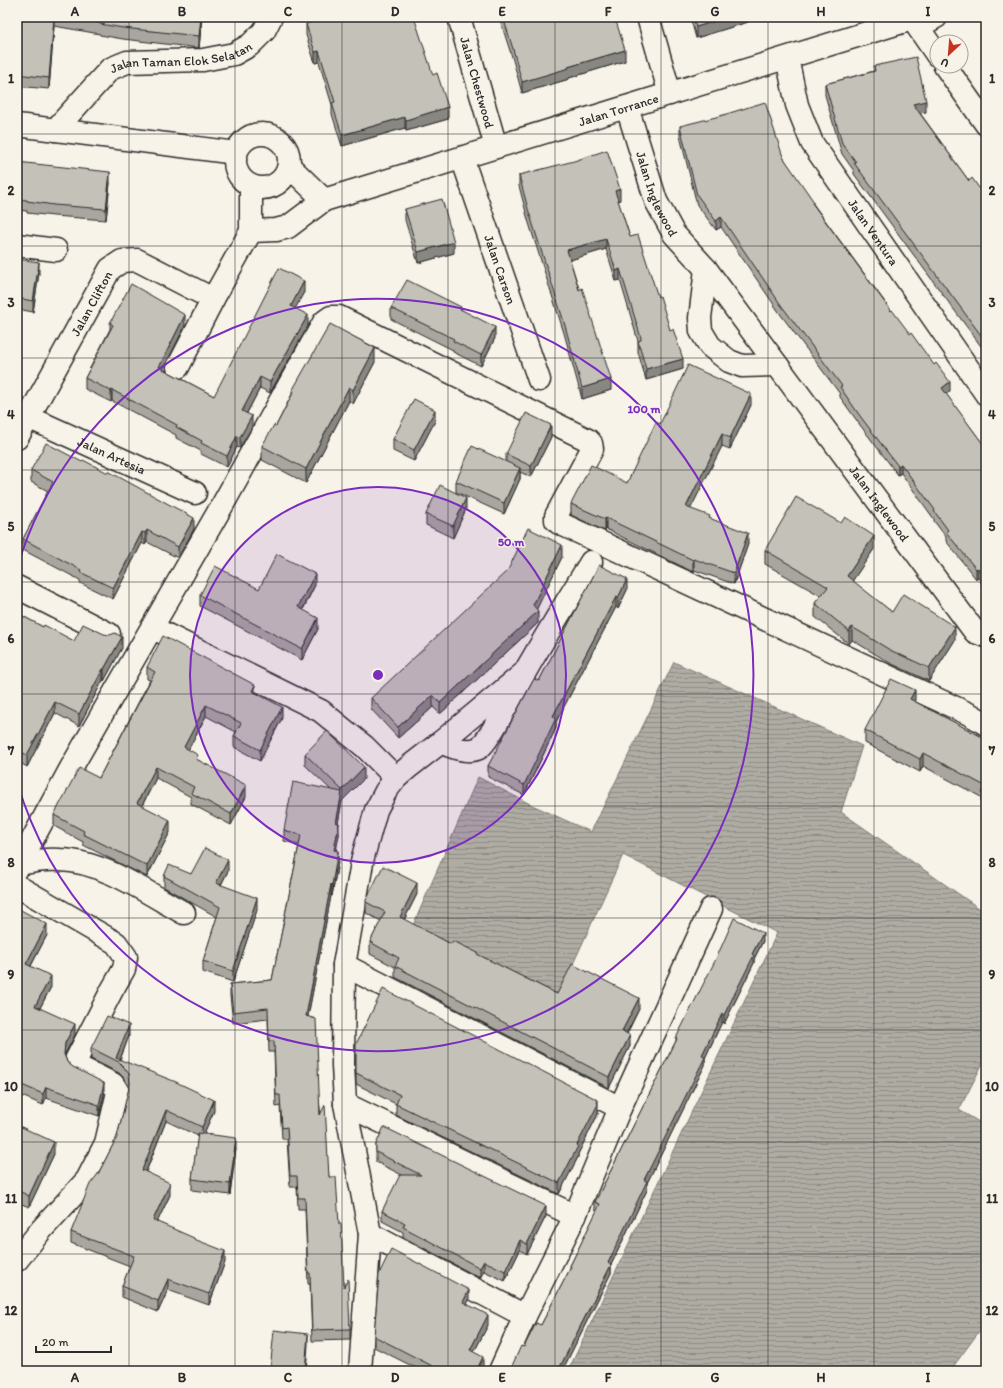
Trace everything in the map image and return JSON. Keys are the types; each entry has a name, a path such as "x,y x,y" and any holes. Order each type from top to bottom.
{"street":[{"name":"Jalan Taman Elok Selatan","path":"54,130 110,69 127,62 204,60 234,54 250,45 264,31 271,17"},
{"name":"Jalan Chestwood","path":"459,17 496,147"},
{"path":"648,17 670,94"},
{"name":"Jalan Torrance","path":"251,231 276,230 288,227 324,200 787,58 912,18 929,21 936,17"},
{"path":"912,18 929,43"},
{"name":"Jalan Ventura","path":"787,58 797,105 812,143 986,394"},
{"path":"951,74 986,124"},
{"name":"Jalan Inglewood","path":"627,107 656,200 674,234 706,269 975,632 986,636"},
{"path":"17,125 236,153"},
{"path":"264,133 273,135 287,148 290,157 286,176 279,183 270,187 261,188 251,186 243,180 238,173 235,164 236,153 240,145 246,139 254,135 264,133"},
{"name":"Jalan Carson","path":"462,158 539,380"},
{"path":"289,166 324,200"},
{"path":"178,367 213,299 251,231 251,186"},
{"path":"17,245 56,250"},
{"name":"Jalan Clifton","path":"17,438 110,269 122,261 137,260 213,299"},
{"path":"706,269 700,318 701,331 710,346 729,361 742,366 777,365"},
{"path":"19,866 71,768 153,628 324,322 331,317 339,317 588,440 591,443 592,449 556,516 556,520 559,523 964,712 986,724"},
{"name":"Jalan Artesia","path":"28,417 195,493"},
{"path":"441,742 453,748 467,750 479,748 488,738 524,673 591,562"},
{"path":"17,586 109,634"},
{"path":"153,628 321,711 365,747 396,778"},
{"path":"361,1371 370,1234 345,1104 343,1065 344,965 363,857 376,810 386,791 396,778 524,673"},
{"path":"19,866 38,860 61,860 85,864 108,871 184,913"},
{"path":"17,886 116,943 126,957 124,969 76,1060 78,1067 113,1084 118,1092 106,1143 87,1180 42,1229 17,1260"},
{"path":"500,1371 525,1316 575,1216 620,1108 711,909"},
{"path":"344,965 620,1108"},
{"path":"345,1104 575,1216"},
{"path":"370,1234 525,1316"}],"shaded area":[{"path":"674,662 862,746 841,812 986,913 986,1057 959,1110 986,1126 986,1322 950,1371 568,1371 777,933 623,855 556,1001 411,930 478,777 530,804 591,832"}],"building":[{"path":"17,17 54,17 49,78 17,74"},
{"path":"67,17 201,17 199,36 123,28"},
{"path":"328,17 414,17 433,75 437,73 448,107 406,120 405,117 342,135 332,103 335,102 319,51 315,52 306,24"},
{"path":"503,17 614,17 625,50 522,82"},
{"path":"693,17 728,17 696,27"},
{"path":"916,57 926,101 913,104 969,181 972,178 986,198 984,200 986,202 986,342 854,163 856,162 842,143 825,84 875,71 874,66"},
{"path":"765,102 783,157 814,202 812,203 891,311 892,310 910,334 911,333 934,365 936,363 950,382 942,388 986,448 986,580 978,568 976,569 946,532 948,530 934,511 935,510 901,464 898,466 860,416 840,387 842,386 781,305 721,217 716,221 697,195 680,126 720,116"},
{"path":"607,150 620,189 615,191 630,237 638,235 658,297 660,296 670,330 673,329 683,359 646,369 638,341 641,340 641,338 620,269 616,271 606,239 567,250 579,290 582,288 611,379 582,388 564,322 528,209 519,175 574,161"},
{"path":"17,162 110,172 106,209 54,205 17,199"},
{"path":"442,199 454,242 418,252 405,209"},
{"path":"17,259 39,262 33,301 17,298"},
{"path":"279,268 304,281 291,306 308,315 270,382 260,377 242,411 252,416 240,437 237,436 227,456 201,443 202,441 176,427 177,425 112,390 111,391 85,378 113,325 110,323 131,284 185,315 159,367 214,396"},
{"path":"407,280 461,307 460,309 495,327 481,355 453,341 454,339 391,308"},
{"path":"330,324 375,348 353,390 349,387 306,469 262,446 274,425 276,426 294,391 292,391"},
{"path":"688,365 751,394 730,438 722,434 686,507 710,516 709,518 748,533 734,573 694,559 693,560 606,518 605,519 571,504 591,465 627,483 656,422 660,424"},
{"path":"414,399 435,410 414,450 393,439"},
{"path":"526,413 551,425 531,466 506,454"},
{"path":"46,443 82,462 83,460 108,473 108,471 194,518 178,547 147,530 145,533 142,532 113,588 80,572 81,570 23,539 53,482 31,470"},
{"path":"472,446 520,468 504,503 456,481"},
{"path":"440,485 466,498 453,526 426,514"},
{"path":"796,497 841,523 845,517 874,536 847,576 892,612 903,594 955,627 929,668 890,650 852,627 849,631 815,603 828,587 765,550"},
{"path":"528,528 562,545 533,605 538,611 440,703 433,695 398,727 371,698 508,570"},
{"path":"277,554 315,574 298,607 318,618 302,649 200,595 215,566 259,589"},
{"path":"599,565 627,579 553,716 556,718 524,785 488,766 534,679 539,681"},
{"path":"17,613 74,641 83,624 104,634 110,635 115,633 122,637 79,714 55,702 27,755 17,750"},
{"path":"163,636 255,685 252,691 282,707 260,750 234,736 241,723 206,705 184,747 198,755 196,759 246,785 231,814 191,793 194,787 156,767 137,803 170,820 147,866 83,834 84,831 54,815 79,768 99,778 155,672 147,667"},
{"path":"891,679 915,690 910,699 986,739 986,796 981,793 985,786 923,753 920,759 865,730"},
{"path":"327,731 364,767 342,790 305,754"},
{"path":"293,782 342,792 336,823 339,823 334,850 338,851 306,1016 316,1019 320,1115 325,1105 329,1177 336,1177 339,1224 341,1224 344,1287 348,1279 350,1329 312,1330 305,1198 298,1198 297,1176 290,1176 287,1127 282,1128 280,1095 276,1095 274,1041 269,1041 268,1008 233,1012 230,984 272,980 301,835 284,830"},
{"path":"205,848 228,860 216,883 257,898 233,971 203,961 220,907 164,876 169,865 191,874"},
{"path":"383,866 417,883 400,917 451,944 453,941 557,994 572,964 639,998 622,1031 630,1035 609,1077 395,966 399,958 370,942 385,912 366,902 366,900"},
{"path":"17,908 47,924 26,964 51,976 35,1006 75,1024 65,1043 64,1054 67,1062 73,1067 104,1083 99,1105 46,1087 43,1094 17,1083"},
{"path":"734,918 763,933 752,954 754,955 724,1015 722,1014 702,1055 705,1057 644,1180 647,1181 608,1263 611,1265 558,1371 509,1371 521,1346 524,1347 536,1323 541,1325 571,1267 570,1266 600,1204 595,1202 677,1039 676,1038 716,959"},
{"path":"383,989 598,1100 598,1104 559,1183 396,1104 400,1095 356,1073 356,1044"},
{"path":"107,1016 129,1025 116,1058 176,1082 214,1100 202,1127 166,1110 142,1170 170,1183 153,1220 194,1239 225,1251 209,1294 168,1279 158,1301 122,1286 134,1256 71,1232 90,1184 98,1174 117,1137 130,1084 129,1074 119,1062 91,1048"},
{"path":"17,1125 54,1142 29,1196 17,1190"},
{"path":"384,1127 546,1206 527,1244 520,1240 505,1271 484,1261 480,1268 403,1227 405,1223 382,1211 400,1175 421,1175 376,1152 376,1144"},
{"path":"198,1133 236,1138 230,1184 192,1179"},
{"path":"391,1249 469,1290 463,1302 488,1315 470,1350 483,1357 476,1371 442,1371 374,1336 379,1274"},
{"path":"274,1330 308,1334 305,1371 270,1371"}]}
